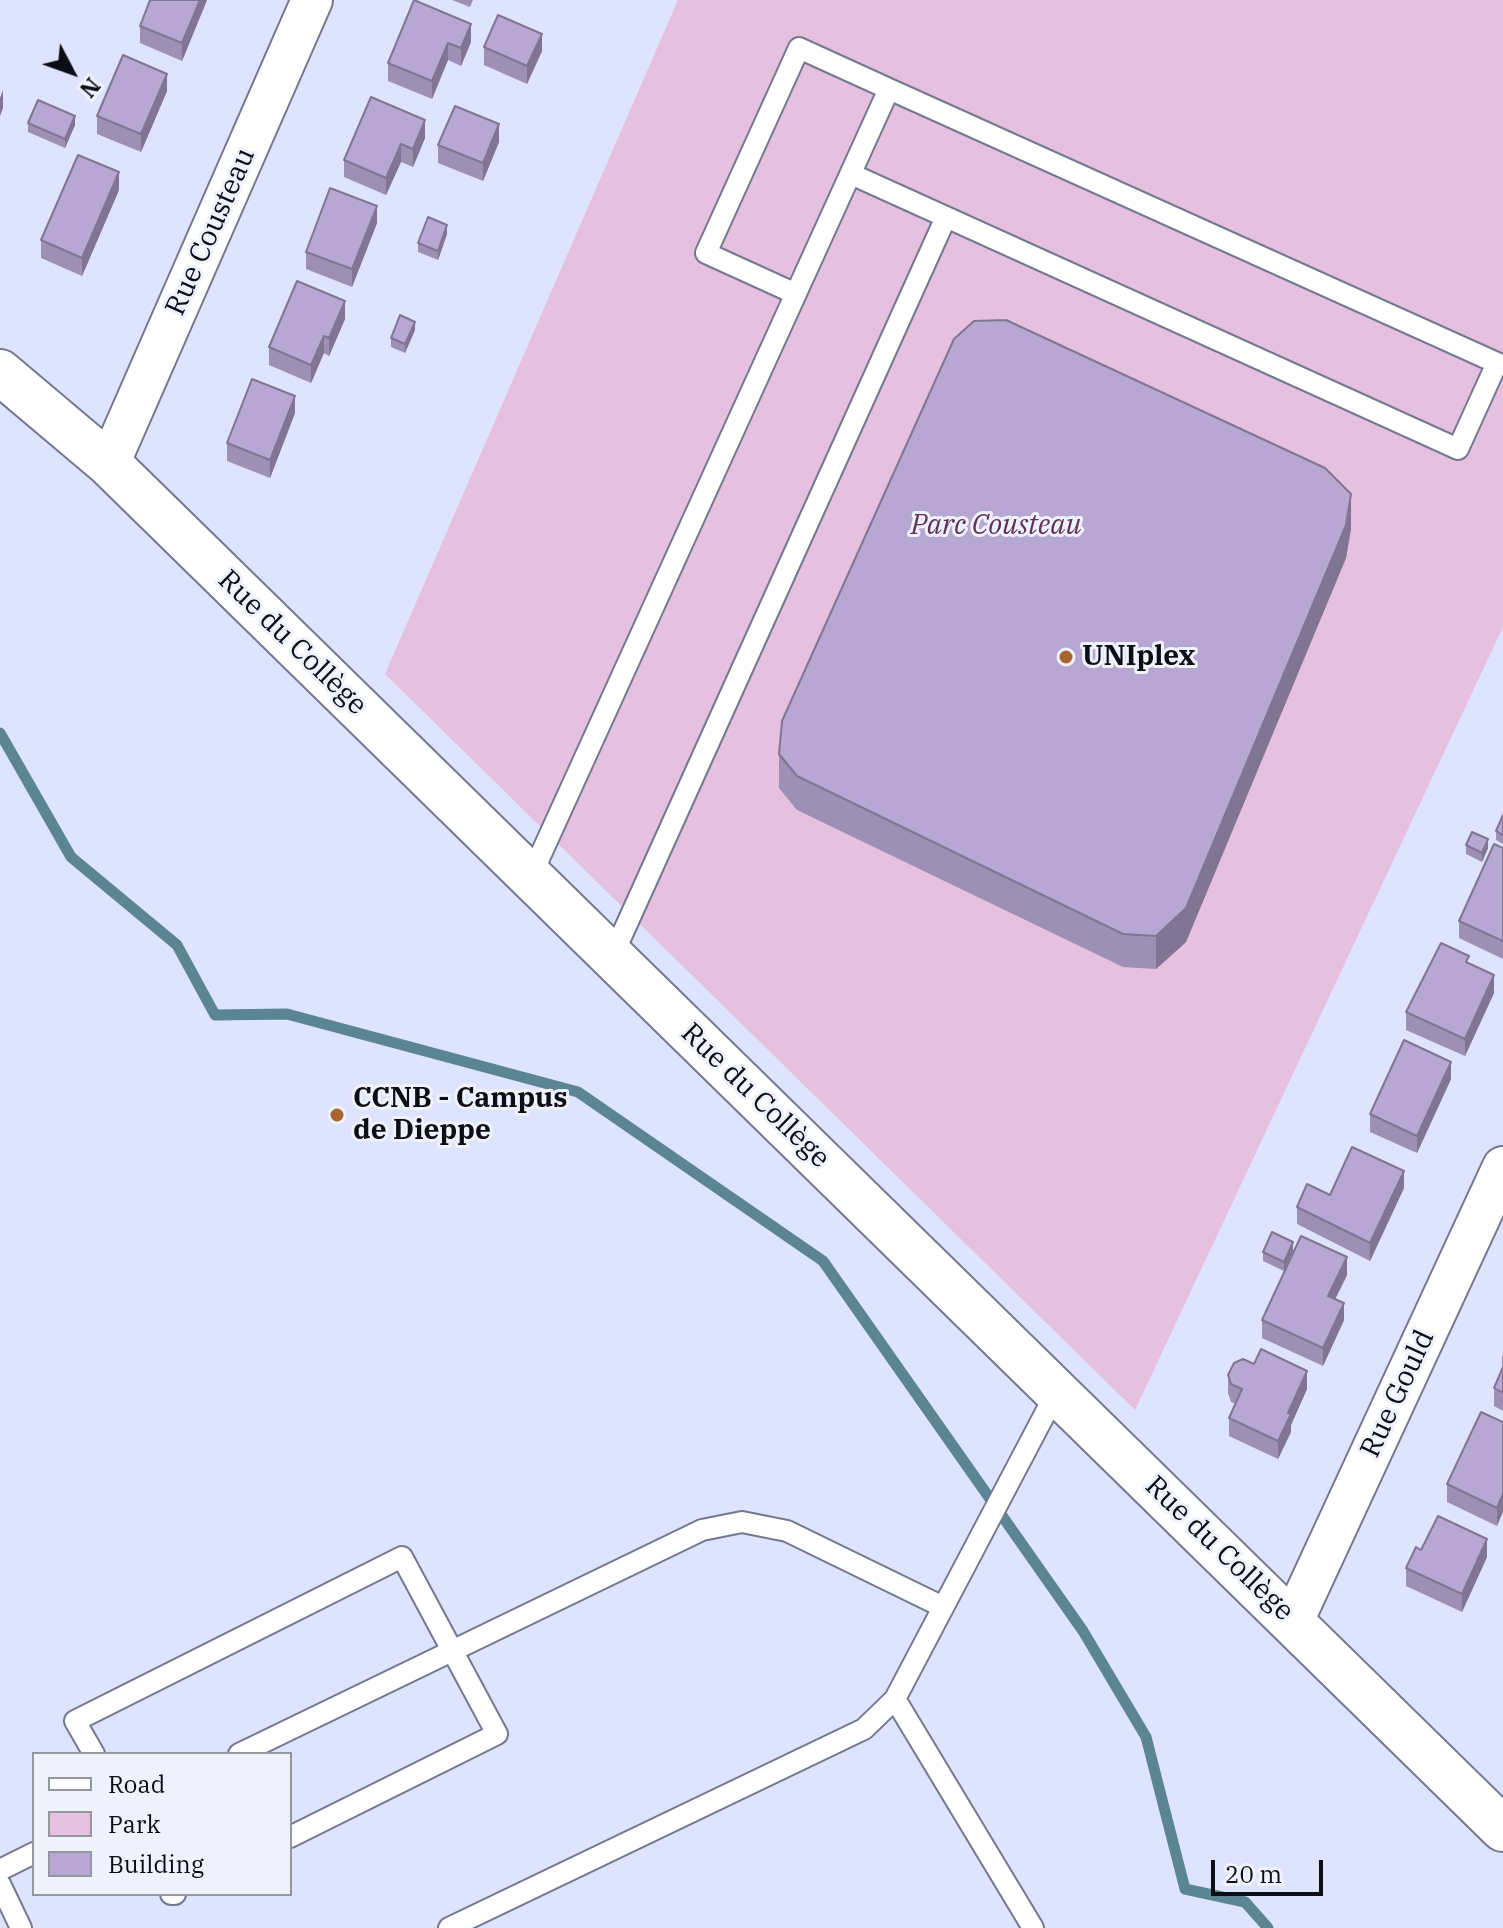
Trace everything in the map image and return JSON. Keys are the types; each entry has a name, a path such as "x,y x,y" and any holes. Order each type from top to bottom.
{"street":[{"name":"Rue Cousteau","path":"109,464 312,0"},
{"name":"Rue du Collège","path":"0,372 109,464 1503,1829"},
{"name":"Rue Gould","path":"1293,1621 1503,1167"}],"lane":[{"path":"796,294 706,253 799,48 1497,363 1458,449 851,174"},
{"path":"531,876 889,89"},
{"path":"612,957 946,217"},
{"path":"449,1928 864,1729 895,1699 1057,1391"},
{"path":"243,1752 702,1530 742,1522 787,1531 943,1607"},
{"path":"93,1752 75,1721 402,1557 497,1734 292,1836"},
{"path":"895,1699 1033,1928"},
{"path":"0,1870 32,1854"},
{"path":"0,1884 21,1928"}],"green space":[{"name":"Parc Cousteau","path":"678,0 1503,0 1503,627 1135,1410 385,674"}],"building":[{"path":"150,0 200,0 182,43 140,26"},
{"path":"414,0 471,24 461,48 448,43 432,81 388,63"},
{"path":"498,15 542,34 527,66 484,47"},
{"path":"123,55 167,74 141,134 97,116"},
{"path":"371,97 425,120 413,149 401,144 386,178 344,160"},
{"path":"38,100 75,116 65,139 28,123"},
{"path":"455,106 499,124 483,163 438,145"},
{"path":"78,155 119,172 82,258 41,240"},
{"path":"330,188 377,206 352,269 306,252"},
{"path":"428,217 447,225 438,251 418,243"},
{"path":"297,281 345,301 329,338 324,336 311,365 269,347"},
{"path":"400,315 415,322 405,344 391,338"},
{"name":"UNIplex","path":"1006,320 1325,468 1351,494 1346,525 1186,908 1156,936 1123,934 797,776 779,754 782,721 954,339 974,321"},
{"path":"252,379 295,396 270,460 227,443"},
{"path":"1503,815 1503,835 1496,831"},
{"path":"1472,832 1488,839 1482,853 1466,845"},
{"path":"1494,844 1503,848 1503,941 1459,921"},
{"path":"1441,943 1469,956 1466,962 1494,975 1465,1039 1406,1012"},
{"path":"1404,1040 1451,1062 1417,1136 1370,1114"},
{"path":"1352,1147 1404,1171 1370,1243 1297,1207 1307,1184 1330,1195"},
{"path":"1272,1232 1293,1242 1284,1262 1263,1252"},
{"path":"1301,1236 1347,1257 1328,1296 1344,1303 1323,1348 1262,1320"},
{"path":"1261,1349 1307,1371 1278,1441 1229,1418 1242,1389 1231,1384 1228,1375 1234,1363 1243,1359 1254,1364"},
{"path":"1503,1367 1503,1393 1494,1388"},
{"path":"1481,1412 1503,1422 1503,1494 1497,1508 1447,1484"},
{"path":"1438,1516 1487,1539 1462,1594 1406,1568 1416,1547 1421,1550"}],"waterway":[{"path":"0,733 71,857 177,945 215,1015 287,1014 578,1092 823,1261 1083,1631 1146,1737 1185,1889 1245,1902 1268,1928"}],"place":[{"name":"UNIplex","path":"1066,657"},
{"name":"CCNB - Campus de Dieppe","path":"337,1115"}]}
